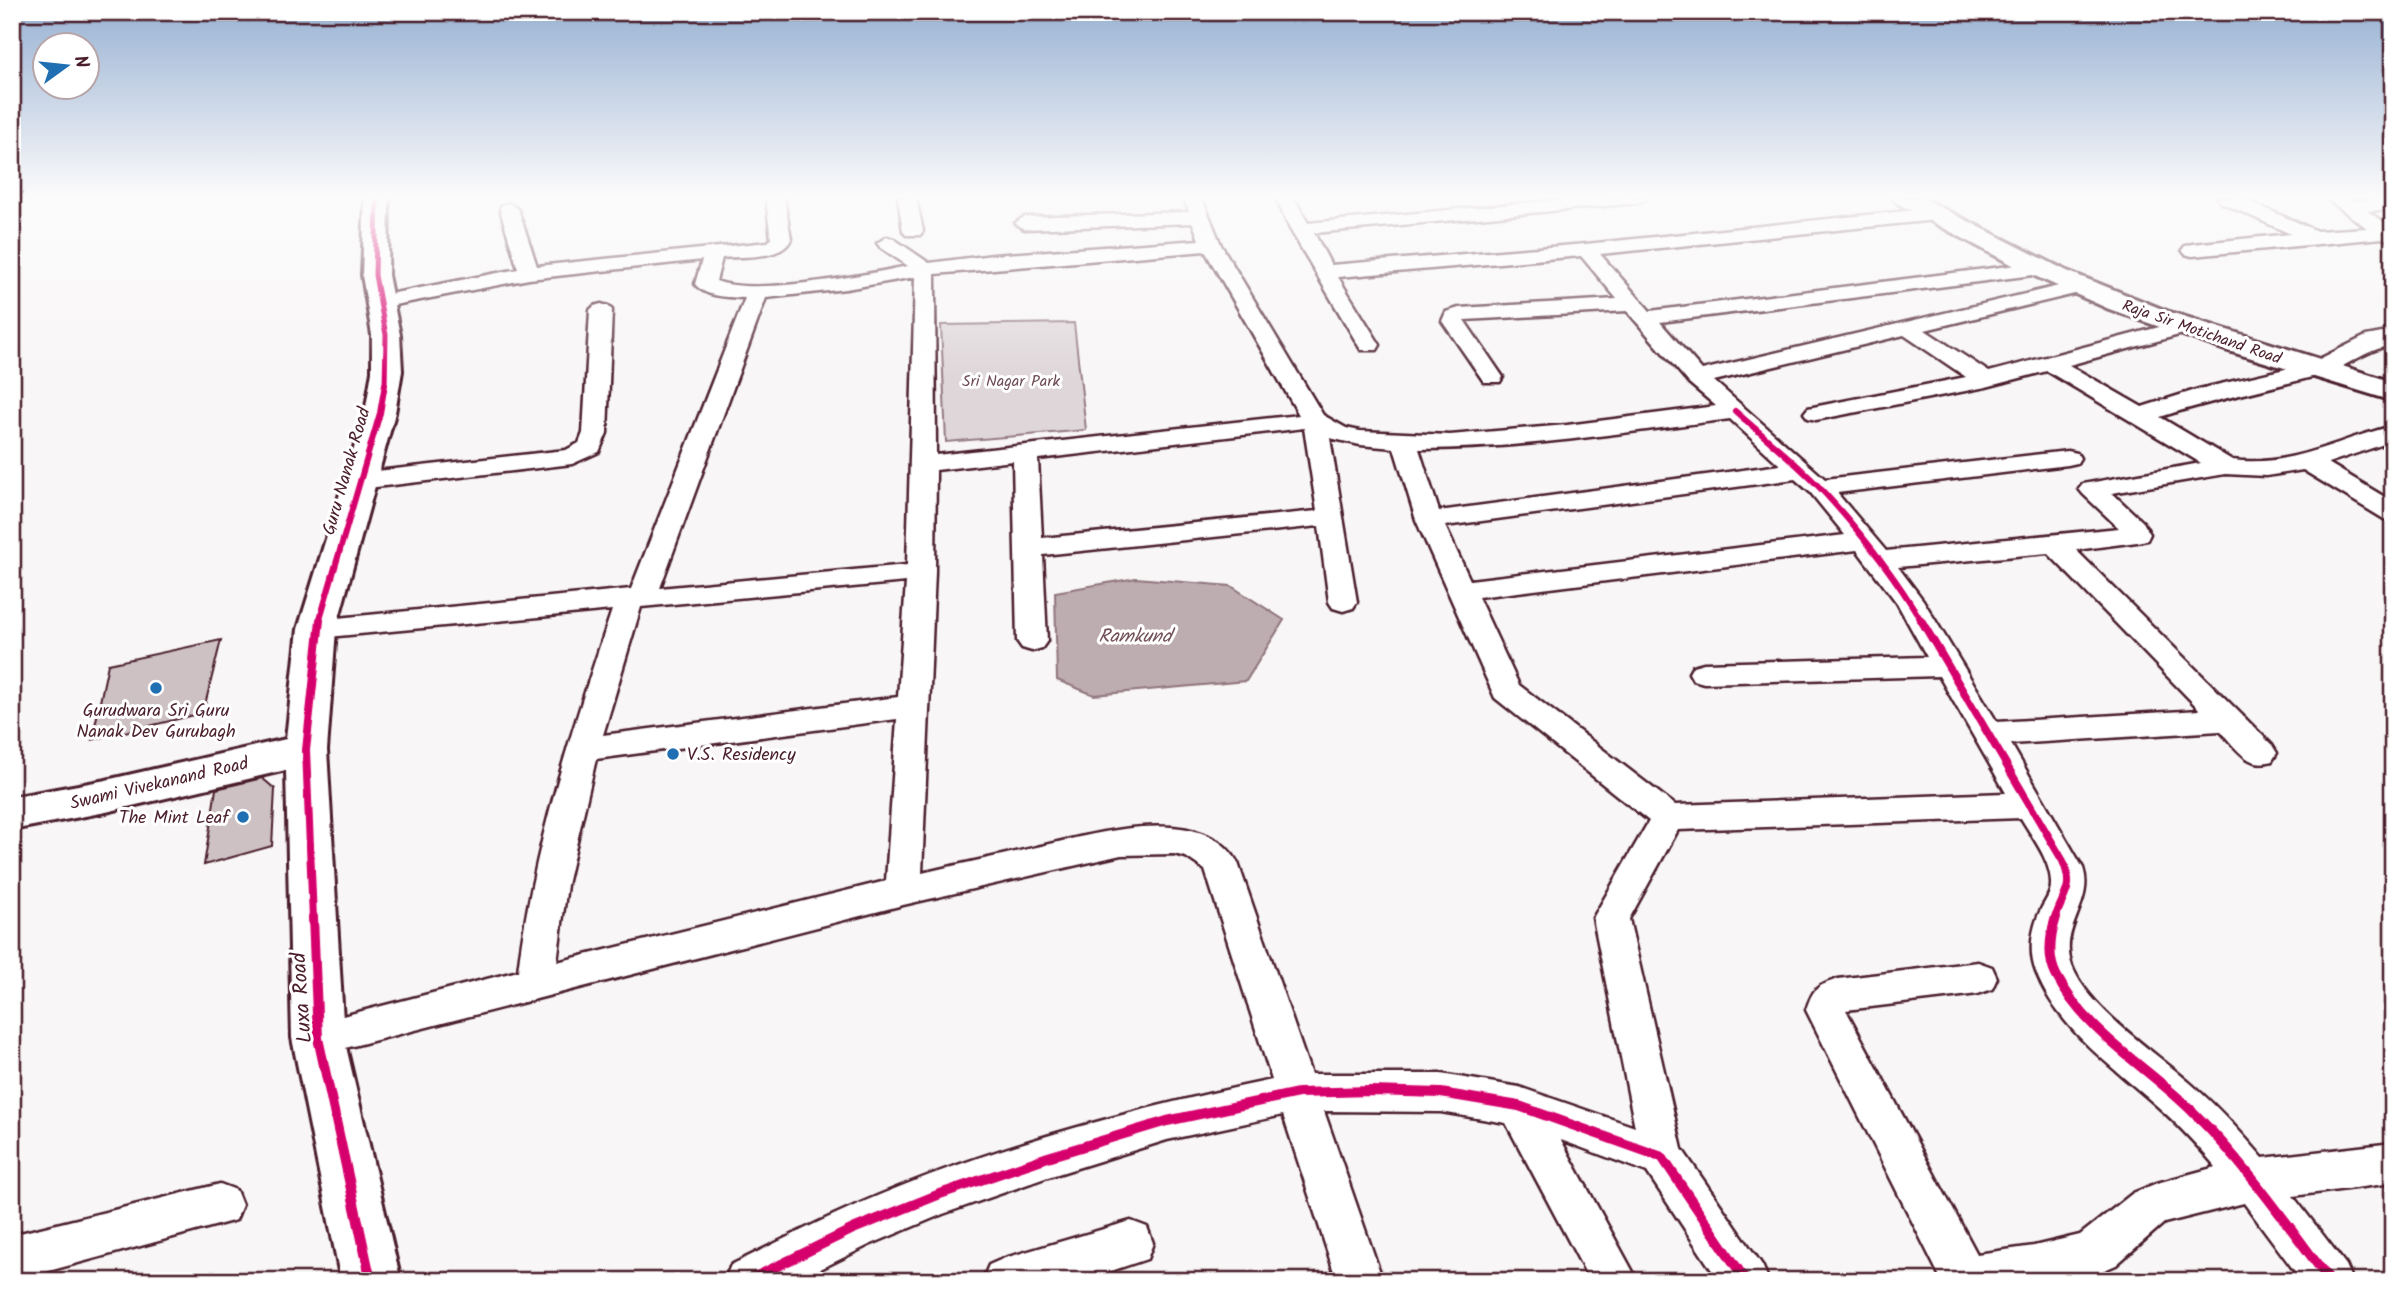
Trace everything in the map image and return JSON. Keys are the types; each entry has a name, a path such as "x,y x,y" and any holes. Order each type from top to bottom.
{"street":[{"name":"Guru Nanak Road","path":"306,750 317,629 380,413 387,371 386,335 379,302 376,258"},
{"path":"524,258 529,273"},
{"path":"379,302 529,273 665,258"},
{"path":"712,258 705,284 719,291 758,291 847,283 925,269 1029,258"},
{"path":"909,258 925,269"},
{"path":"1219,258 1314,420 1343,602"},
{"path":"1317,258 1369,345"},
{"path":"1325,272 1394,258"},
{"path":"1598,258 1637,311 1697,378 1810,479 1872,551 1909,600 2064,863 2069,889 2057,914 2050,944 2055,972 2075,1005 2120,1052 2192,1111 2253,1182 2330,1281"},
{"name":"Raja Sir Motichand Road","path":"2022,258 2080,287 2182,327 2393,392"},
{"path":"1492,377 1453,321 1459,314 1637,311 2041,268"},
{"path":"903,891 921,572 925,269"},
{"path":"1697,378 2080,287"},
{"path":"536,984 538,948 552,859 583,749 636,598 758,291"},
{"path":"359,481 547,460 583,453 594,441 601,310"},
{"path":"1816,413 1986,380 2182,327"},
{"path":"1909,329 1986,380"},
{"path":"2140,416 2207,394 2318,368 2374,341 2393,338"},
{"path":"2050,363 2225,466"},
{"path":"924,464 1314,420 1338,433 1404,442 1504,439 1735,411"},
{"path":"1463,590 1872,551 2055,544 2137,534 2134,528 2092,489 2225,466 2251,470 2306,461 2393,433"},
{"path":"1404,442 1429,520 1463,590 1506,691 1668,818 2029,805"},
{"path":"1025,452 1031,641"},
{"path":"1429,520 1810,479 2068,458"},
{"path":"2306,461 2393,513"},
{"path":"1028,548 1331,517"},
{"path":"2055,544 2261,753"},
{"path":"317,629 921,572"},
{"path":"1704,673 1949,666"},
{"path":"583,749 913,706"},
{"path":"1990,734 2229,719"},
{"name":"Swami Vivekanand Road","path":"12,814 306,750"},
{"name":"Luxa Road","path":"306,750 318,1038 371,1281"},
{"path":"1668,818 1611,918 1662,1157 1746,1281"},
{"path":"318,1038 903,891 1121,842 1158,839 1185,841 1208,851 1220,863 1360,1281"},
{"path":"1978,978 1838,995 1829,1000 1826,1010 1966,1280 2071,1261 2099,1250 2118,1236 2138,1213 2156,1204 2253,1182 2393,1163"},
{"path":"763,1277 853,1229 940,1194 1048,1157 1167,1121 1298,1093 1441,1093 1519,1106 1662,1157"},
{"path":"1519,1106 1615,1281"},
{"path":"12,1258 220,1205"},
{"path":"1005,1281 1131,1243"}],"green space":[{"name":"Sri Nagar Park","path":"1074,323 1086,430 946,442 941,325"}],"water":[{"name":"Ramkund","path":"1136,578 1231,586 1284,620 1246,681 1094,695 1057,680 1055,592"}],"building":[{"name":"Gurudwara Sri Guru Nanak Dev Gurubagh","path":"221,640 203,713 92,740 108,664"},
{"name":"The Mint Leaf","path":"262,778 275,789 272,846 204,865 216,789"}],"cycle path":[{"path":"371,1281 318,1038 306,750 317,629 380,413 387,371 386,335 375,275 375,258"},
{"path":"1735,411 1819,487 1909,600 2063,861 2069,889 2058,910 2051,945 2054,969 2071,997 2102,1033 2174,1094 2210,1130 2264,1193 2330,1281"},
{"path":"747,1281 853,1229 940,1194 1048,1157 1167,1121 1298,1093 1371,1091 1441,1093 1519,1106 1662,1157 1746,1281"}],"place":[{"name":"Gurudwara Sri Guru Nanak Dev Gurubagh","path":"156,688"},
{"name":"V.S. Residency","path":"673,754"},
{"name":"The Mint Leaf","path":"243,817"}]}
